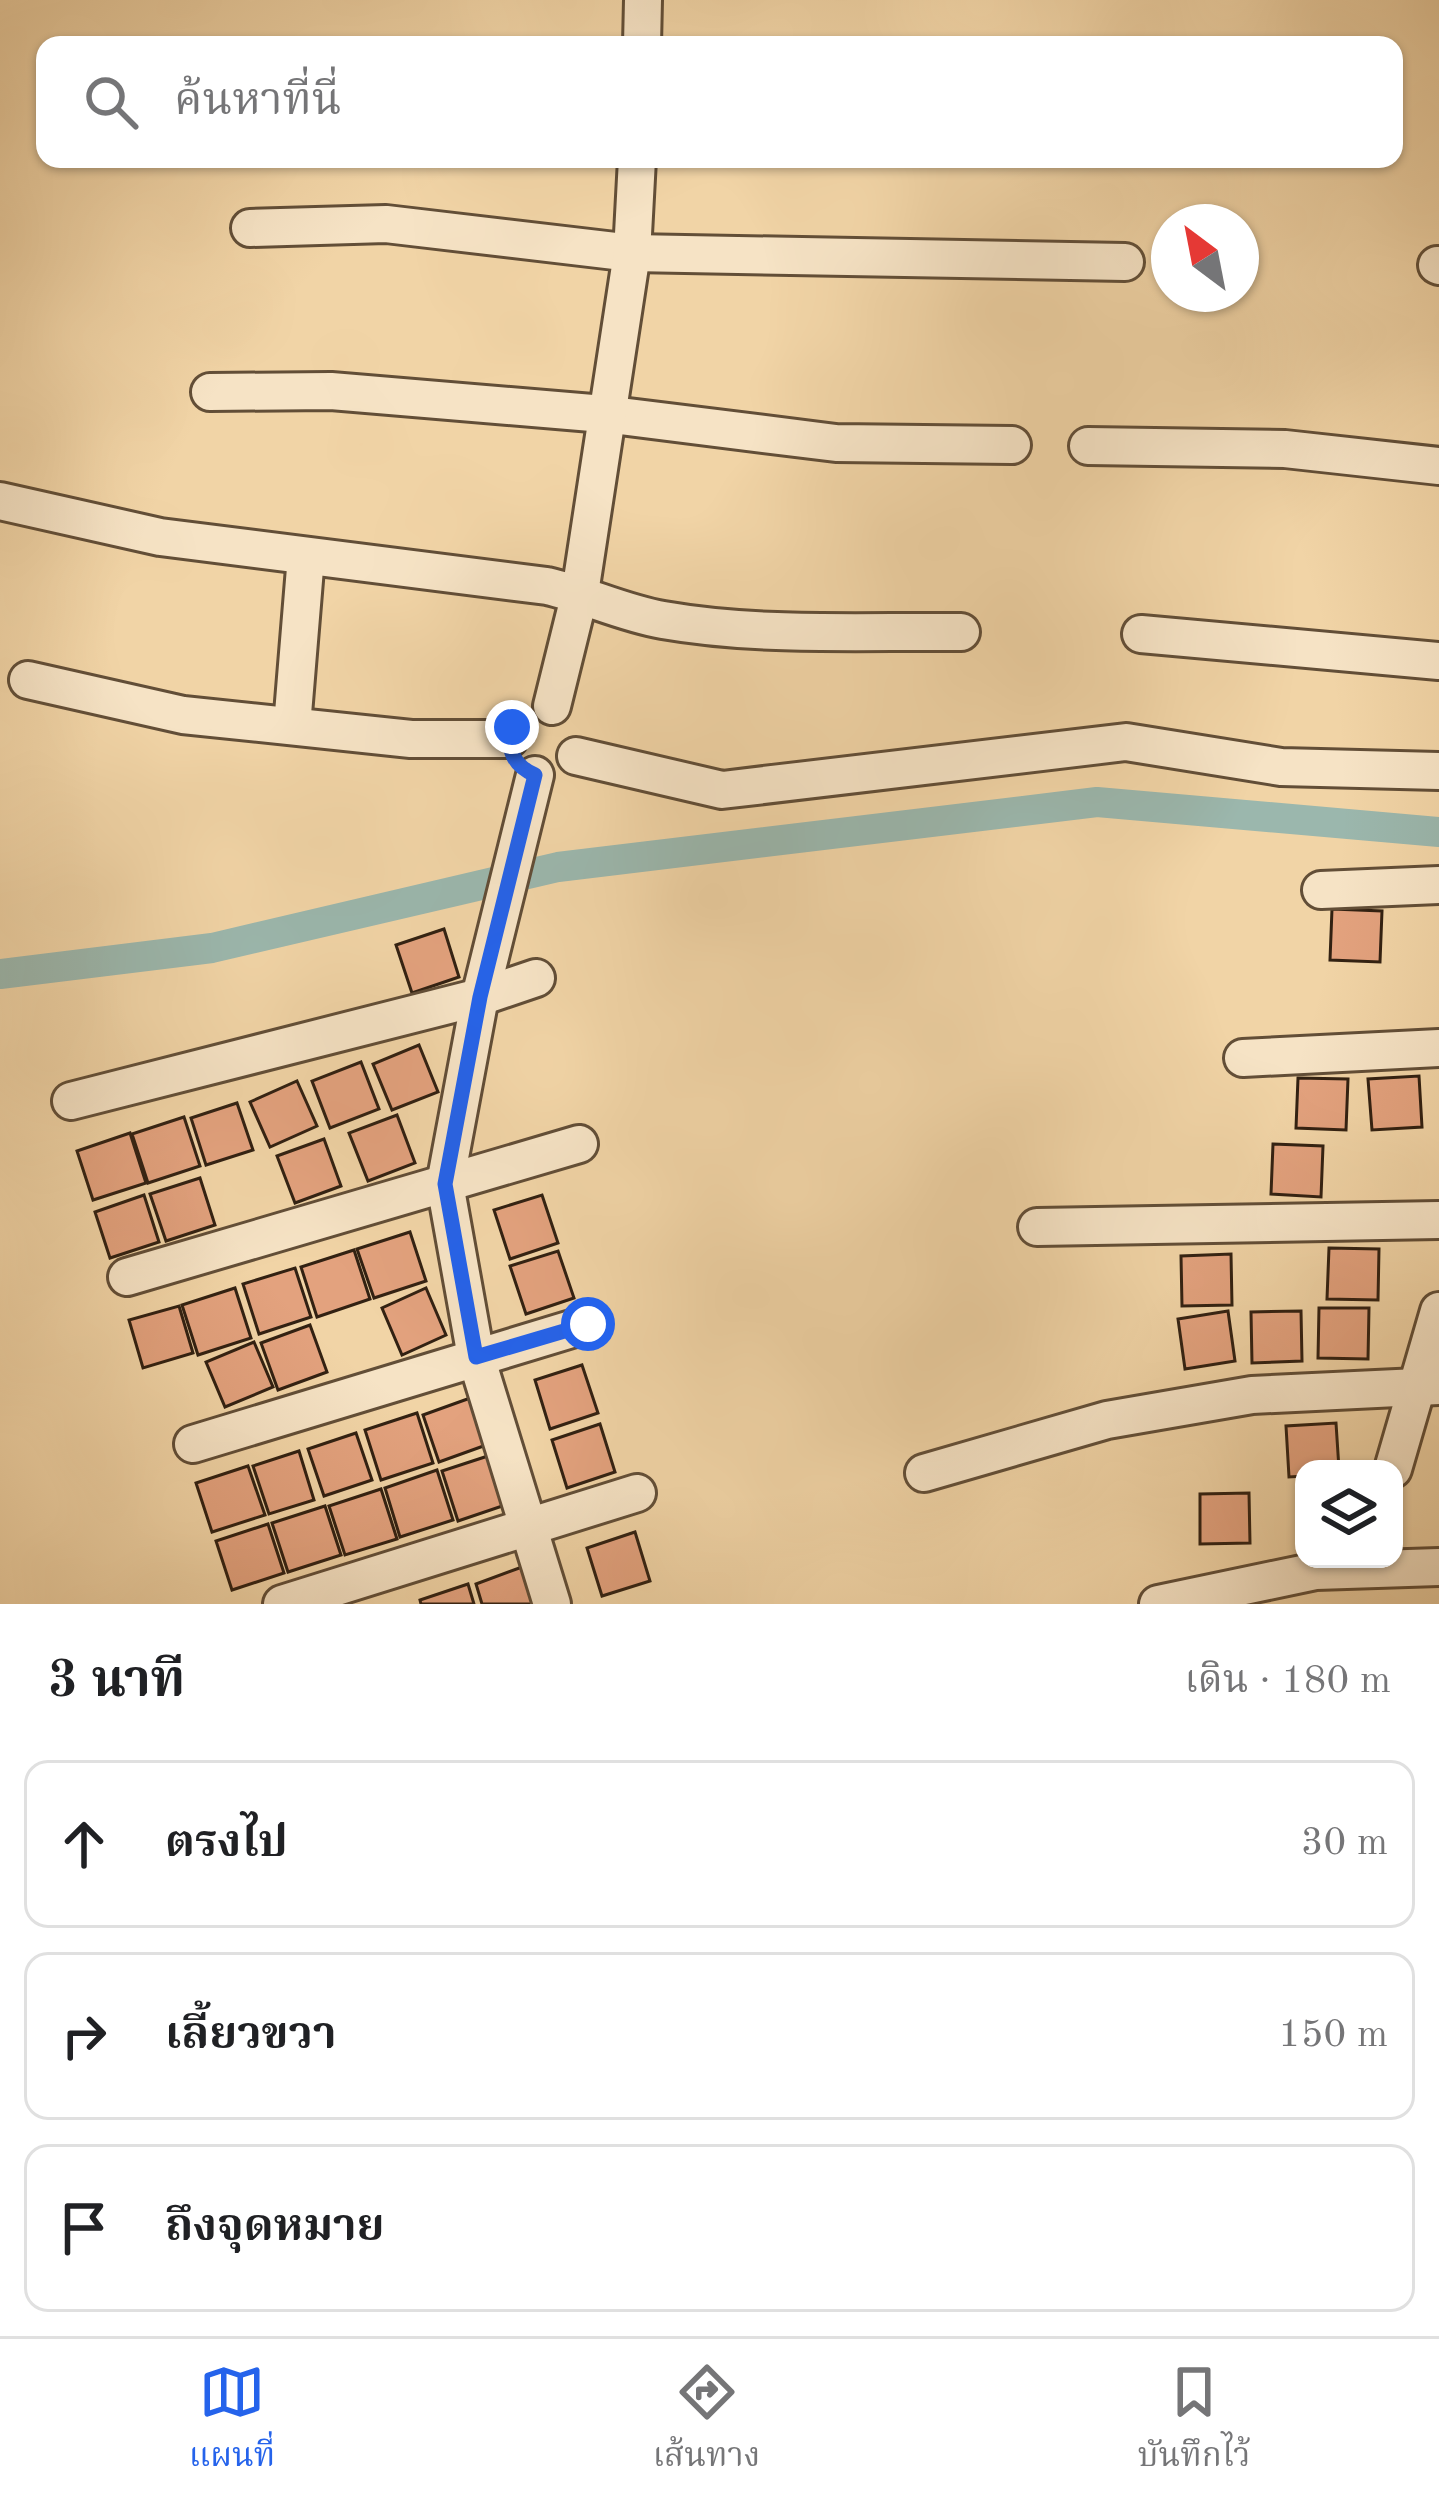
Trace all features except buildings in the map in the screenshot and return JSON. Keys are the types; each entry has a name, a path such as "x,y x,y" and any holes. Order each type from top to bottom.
{"street":[{"path":"642,36 643,0"},
{"path":"552,706 580,593 632,253 637,168"},
{"path":"250,228 386,224 632,253 1125,262"},
{"path":"210,392 331,391 604,414 836,443 1012,446"},
{"path":"1088,446 1285,449 1439,466"},
{"path":"0,501 160,537 580,593 614,609 666,621 782,630 961,632"},
{"path":"292,726 306,556"},
{"path":"1141,634 1439,661"},
{"path":"28,680 183,715 411,739 509,739"},
{"path":"540,706 552,706 570,716 580,746 559,773 535,775 516,762 509,739 518,717 540,706"},
{"path":"576,756 722,790 1126,742 1281,766 1439,771"},
{"path":"535,775 480,997 445,1184 476,1357 552,1604"},
{"path":"1321,890 1439,885"},
{"path":"71,1101 480,997 536,978"},
{"path":"1243,1058 1439,1048"},
{"path":"127,1277 579,1144"},
{"path":"1037,1227 1439,1220"},
{"path":"1397,1460 1428,1386 1439,1311"},
{"path":"193,1444 588,1324"},
{"path":"924,1473 1107,1420 1252,1395 1428,1386"},
{"path":"282,1604 637,1493"},
{"path":"1158,1604 1316,1571 1362,1578 1439,1567"}],"waterway":[{"path":"0,974 212,948 558,867 1097,802 1439,832"}],"route":[{"path":"512,727 510,751 524,770 535,775 480,997 445,1184 476,1357 588,1324"}]}
